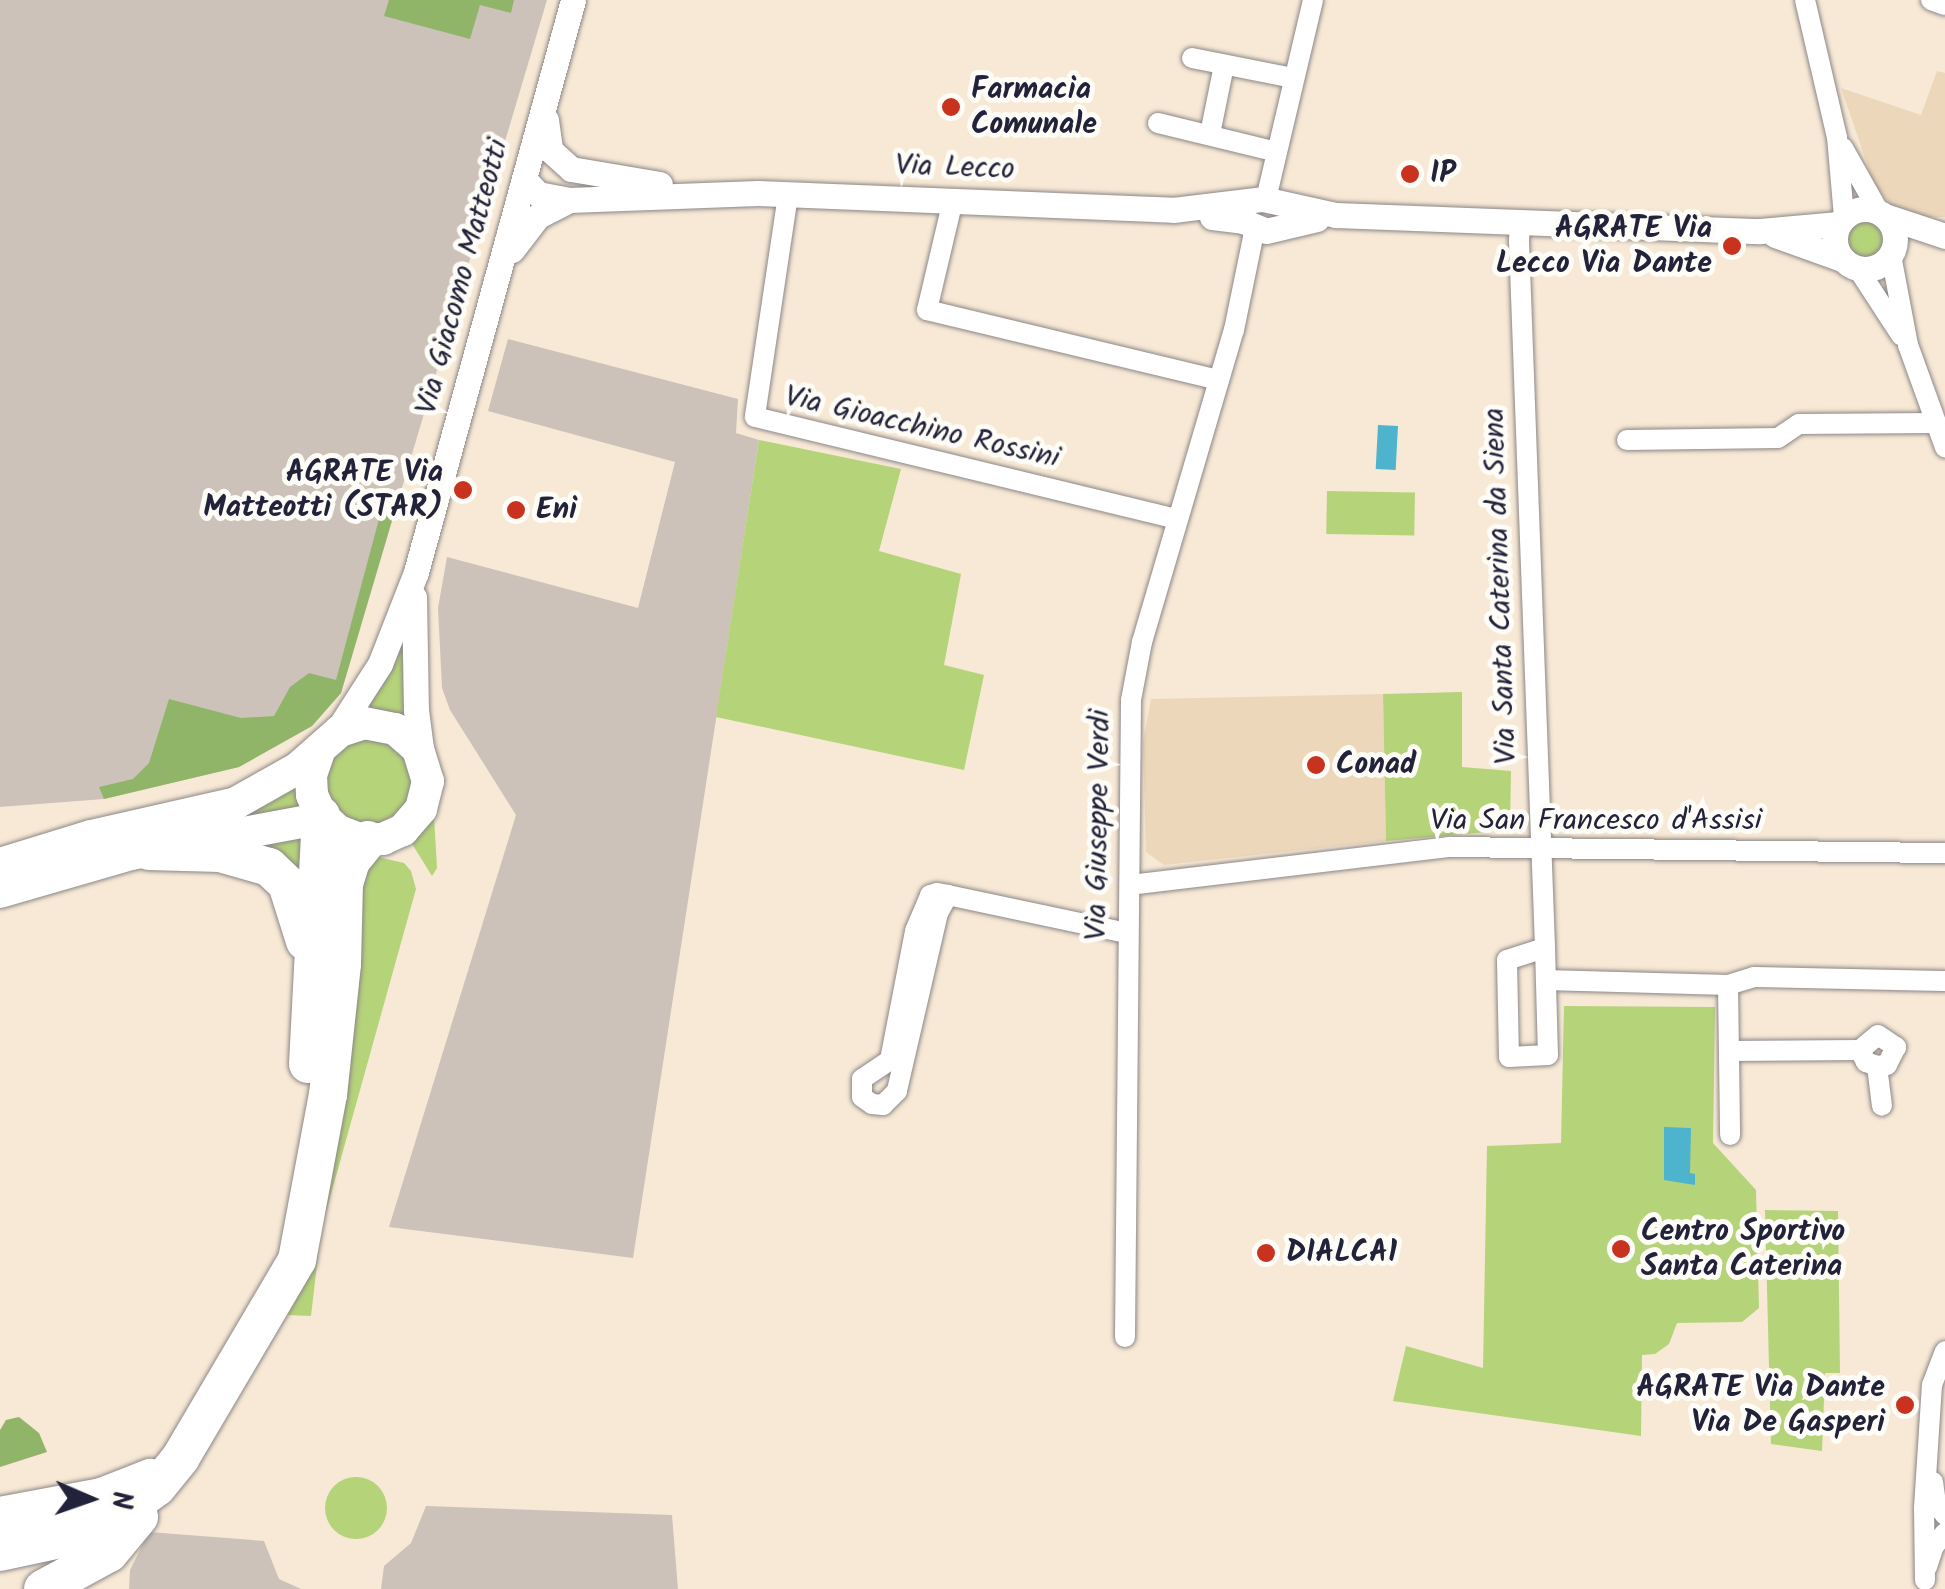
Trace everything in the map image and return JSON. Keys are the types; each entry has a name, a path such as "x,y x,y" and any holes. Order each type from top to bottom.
{"highway":[{"path":"303,1241 322,817"},
{"path":"146,838 244,857 279,874 301,920 312,994"},
{"path":"42,1589 110,1553 181,1457 264,1319 303,1241 338,1012 345,878 357,850 368,840"},
{"path":"0,1516 124,1490 181,1457"},
{"path":"0,1552 97,1531 157,1487"}],"main road":[{"path":"0,892 247,799 327,743 358,724 384,725 406,736 422,756 428,785 421,809 398,833 368,840 343,834 322,817 311,779 327,743"},
{"path":"0,864 146,838 322,817"}],"street":[{"name":"Via Giacomo Matteotti","path":"327,743 380,664 416,572 574,0"},
{"name":"Via Giuseppe Verdi","path":"1126,1336 1130,886 1127,768 1131,700 1177,518 1220,380 1264,216 1313,0"},
{"path":"1804,0 1836,137 1841,221 1834,239 1908,345"},
{"path":"1931,0 1945,5"},
{"path":"1192,58 1294,78"},
{"path":"1210,134 1224,65"},
{"name":"Via Lecco","path":"549,90 546,139 556,157 571,169 629,181"},
{"path":"1158,123 1277,152"},
{"path":"1836,137 1894,232 1892,253 1908,345 1945,447"},
{"name":"Via Lecco","path":"524,179 544,175 734,193 1264,216 1760,230 1841,221"},
{"name":"Via Lecco","path":"524,179 538,194 569,200 734,193"},
{"name":"Via Gioacchino Rossini","path":"788,195 756,417 1177,518"},
{"path":"494,286 530,225 569,200"},
{"path":"953,200 928,310 1220,380"},
{"path":"1841,221 1863,208 1945,238"},
{"name":"Via Santa Caterina da Siena","path":"1520,222 1545,948 1548,1055 1509,1058 1507,960 1545,948"},
{"name":"Via Lecco","path":"1760,230 1850,264"},
{"path":"1850,264 1878,267 1892,253 1945,238"},
{"path":"1627,440 1778,438 1798,424 1936,423"},
{"name":"Via Giacomo Matteotti","path":"416,572 416,710 422,756"},
{"name":"Via San Francesco d'Assisi","path":"1130,886 1449,847 1945,853"},
{"path":"948,895 938,913 897,1091 883,1105 872,1104 862,1097 862,1079 890,1060 915,932 930,895 948,895 1127,933"},
{"path":"1546,980 1728,985 1754,977 1945,981"},
{"path":"1728,985 1730,1136"},
{"path":"1729,1051 1860,1050 1878,1035 1889,1038 1896,1047 1886,1065 1877,1066 1866,1062 1860,1050"},
{"path":"1877,1066 1882,1106"},
{"path":"1925,1584 1924,1508 1934,1378 1945,1351"},
{"path":"1931,1420 1934,1496 1945,1515"},
{"path":"1925,1584 1931,1552 1945,1533"}],"shaded area":[{"path":"0,0 547,0 341,693 312,726 239,767 104,799 0,807"},
{"path":"1937,71 1945,73 1945,217 1923,217 1892,206 1874,184 1841,88 1921,115"},
{"path":"508,339 738,399 736,433 759,440 633,1258 389,1227 516,815 450,710 442,688 438,608 447,557 638,608 675,462 488,411"},
{"path":"1383,694 1386,841 1164,865 1146,852 1143,742 1151,699"},
{"path":"426,1506 672,1515 678,1589 381,1589 384,1566 411,1543"},
{"path":"149,1532 264,1541 279,1579 301,1589 129,1589 130,1570"}],"green space":[{"path":"389,0 514,0 511,13 480,5 470,39 384,16"},
{"path":"1865,218 1880,224 1886,239 1880,254 1865,260 1850,254 1844,239 1850,224"},
{"path":"759,440 901,469 879,551 961,574 944,665 984,675 964,770 716,717"},
{"path":"387,489 400,493 341,693 312,726 239,767 104,799 99,787 133,779 149,763 169,699 241,718 274,716 290,687 309,673 336,680"},
{"path":"1327,491 1415,493 1414,536 1326,534"},
{"path":"403,641 404,717 368,708"},
{"path":"1462,692 1462,767 1511,771 1510,830 1386,841 1383,694"},
{"path":"368,735 397,746 413,772 409,800 401,812 376,825 362,825 337,813 324,788 330,758 339,746"},
{"path":"298,781 302,806 223,826 277,799"},
{"path":"434,816 437,868 432,876 409,839"},
{"path":"301,828 309,904 253,845"},
{"path":"378,857 404,863 411,871 416,889 321,1230 311,1316 287,1315 302,1288 357,879"},
{"name":"Centro Sportivo Santa Caterina","path":"1564,1006 1715,1007 1713,1143 1756,1190 1759,1308 1742,1322 1677,1323 1669,1344 1655,1354 1642,1355 1641,1436 1393,1401 1406,1346 1483,1368 1487,1146 1561,1143"},
{"path":"1765,1210 1838,1211 1840,1373 1825,1373 1822,1451 1771,1444"},
{"path":"19,1417 39,1433 47,1452 0,1467 0,1430 6,1420"},
{"path":"356,1477 378,1486 387,1508 378,1530 356,1539 334,1530 325,1508 334,1486"}],"water":[{"path":"1378,425 1398,426 1396,470 1376,469"},
{"path":"1664,1127 1691,1128 1690,1173 1695,1174 1695,1185 1664,1180"}],"place":[{"name":"Farmacia Comunale","path":"951,107"},
{"name":"IP","path":"1410,174"},
{"name":"AGRATE Via Lecco Via Dante","path":"1732,246"},
{"name":"AGRATE Via Matteotti (STAR)","path":"463,490"},
{"name":"Eni","path":"516,510"},
{"name":"Conad","path":"1316,765"},
{"name":"Centro Sportivo Santa Caterina","path":"1621,1249"},
{"name":"DIALCA1","path":"1266,1253"},
{"name":"AGRATE Via Dante Via De Gasperi","path":"1905,1405"}]}
